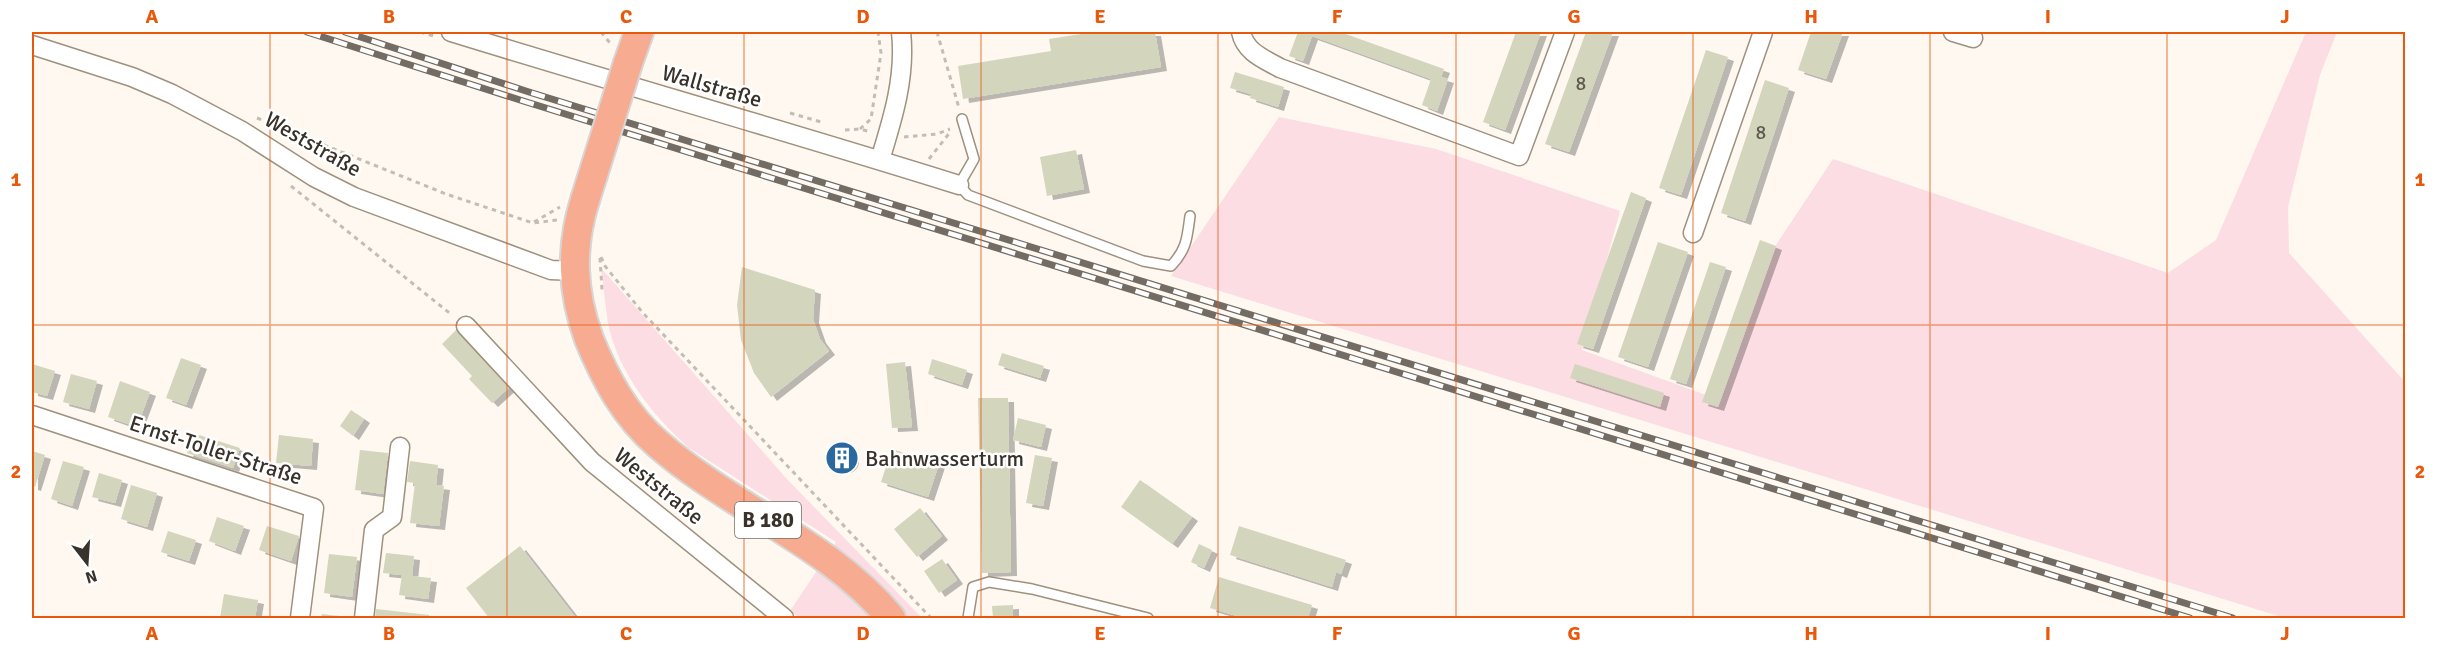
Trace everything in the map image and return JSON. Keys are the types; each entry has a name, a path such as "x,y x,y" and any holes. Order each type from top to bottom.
{"main road":[{"name":"B 180","path":"639,32 620,54 576,202 575,271 578,299 594,352 617,397 658,444 694,472 840,569 875,599 891,618"}],"street":[{"name":"Wallstraße","path":"452,32 640,91 959,185"},
{"path":"880,160 901,79 903,56 901,32"},
{"path":"1241,32 1243,41 1252,52 1280,68 1519,156 1565,32"},
{"path":"1693,233 1763,32"},
{"path":"1953,32 1973,38"},
{"name":"Weststraße","path":"32,45 132,77 172,94 242,131 314,177 354,197 551,270 575,271"},
{"name":"Weststraße","path":"466,326 592,462 784,618"},
{"name":"Ernst-Toller-Straße","path":"32,415 314,508 300,618"},
{"path":"364,618 374,530 392,517 400,447"}],"lane":[{"path":"962,119 974,159 959,185 968,195 1143,261 1162,266 1172,266 1182,255 1190,216"},
{"path":"968,618 973,586 989,582 1032,589 1148,618"}],"path":[{"path":"601,32 620,54"},
{"path":"860,129 871,119 881,53 878,32"},
{"path":"922,173 928,160 962,119 937,32"},
{"path":"255,117 446,194 533,223 576,202"},
{"path":"285,181 466,326"},
{"path":"602,293 600,255 605,266 643,313 931,618"}],"shaded area":[{"path":"2306,32 2337,32 2320,75 2288,207 2289,253 2405,382 2405,618 2285,618 1171,276 1279,117 1436,149 1620,211 1582,350 1720,400 1774,248 1833,159 2168,273 2216,240"},
{"path":"601,268 786,478 922,618 800,618 790,611 836,542 689,448 650,407 629,376 613,341 608,323"}],"building":[{"path":"1094,32 1155,32 1161,67 963,99 958,66 1051,51 1049,39"},
{"path":"1298,32 1340,32 1444,69 1441,77 1448,79 1437,111 1422,105 1431,79 1312,36 1303,61 1289,56"},
{"path":"1516,32 1541,32 1505,130 1483,122"},
{"path":"1586,32 1613,32 1569,152 1545,144"},
{"path":"1811,32 1843,32 1826,79 1798,70"},
{"path":"1706,50 1728,57 1681,195 1659,188"},
{"path":"1235,72 1284,87 1278,107 1250,98 1251,94 1230,88"},
{"path":"1765,80 1789,88 1745,221 1721,213"},
{"path":"1076,150 1084,189 1047,196 1040,157"},
{"path":"1631,192 1646,198 1593,349 1577,344"},
{"path":"1760,240 1776,246 1718,407 1702,402"},
{"path":"1658,242 1688,252 1648,367 1618,357"},
{"path":"1710,262 1726,267 1686,384 1670,379"},
{"path":"742,267 815,290 813,319 820,339 829,351 771,397 754,373 741,340 737,305"},
{"path":"457,329 513,384 492,403 469,379 472,376 442,344"},
{"path":"1002,353 1044,366 1040,378 998,365"},
{"path":"181,358 201,365 186,405 166,398"},
{"path":"932,359 967,370 962,385 928,374"},
{"path":"905,362 912,427 892,428 886,364"},
{"path":"32,364 55,371 47,396 32,392"},
{"path":"1575,364 1664,393 1660,407 1570,378"},
{"path":"71,374 97,381 89,409 63,402"},
{"path":"120,381 150,392 137,427 108,417"},
{"path":"978,398 1008,398 1011,572 982,573"},
{"path":"351,410 364,419 353,436 340,426"},
{"path":"1018,418 1046,425 1041,447 1013,440"},
{"path":"193,433 240,448 233,468 187,453"},
{"path":"279,435 313,439 311,466 276,463"},
{"name":"Bahnwasserturm","path":"842,447 850,450 853,458 850,466 842,469 834,466 831,458 834,450"},
{"path":"892,449 939,464 928,497 881,482"},
{"path":"360,450 388,453 383,494 355,490"},
{"path":"32,451 45,455 35,487 32,486"},
{"path":"1035,455 1052,458 1043,506 1026,503"},
{"path":"63,461 84,467 72,506 51,499"},
{"path":"410,461 438,465 436,485 444,486 439,526 410,523 415,483 407,482"},
{"path":"99,473 122,480 115,503 92,497"},
{"path":"1140,480 1192,517 1172,544 1121,507"},
{"path":"131,485 157,493 147,527 121,519"},
{"path":"920,508 942,536 917,557 894,529"},
{"path":"217,517 244,526 235,551 209,541"},
{"path":"267,526 299,536 291,561 259,550"},
{"path":"1239,526 1346,560 1341,574 1336,572 1332,587 1230,555"},
{"path":"168,531 196,540 189,561 161,552"},
{"path":"1199,544 1212,550 1204,568 1191,562"},
{"path":"520,546 576,618 489,618 466,588"},
{"path":"386,553 414,556 412,576 431,578 428,599 399,595 402,575 383,573"},
{"path":"329,554 357,557 352,597 324,593"},
{"path":"942,559 957,580 939,593 924,571"},
{"path":"1219,577 1312,605 1308,618 1244,618 1210,608"},
{"path":"224,594 258,600 255,618 220,618"},
{"path":"1013,605 1013,618 993,618 992,606"},
{"path":"376,609 429,615 429,618 375,618"},
{"path":"322,614 348,617 348,618 321,618"}],"railway":[{"path":"307,32 2190,618"},
{"path":"345,32 529,92 2233,618"}],"place":[{"name":"Bahnwasserturm","path":"842,458"}]}
